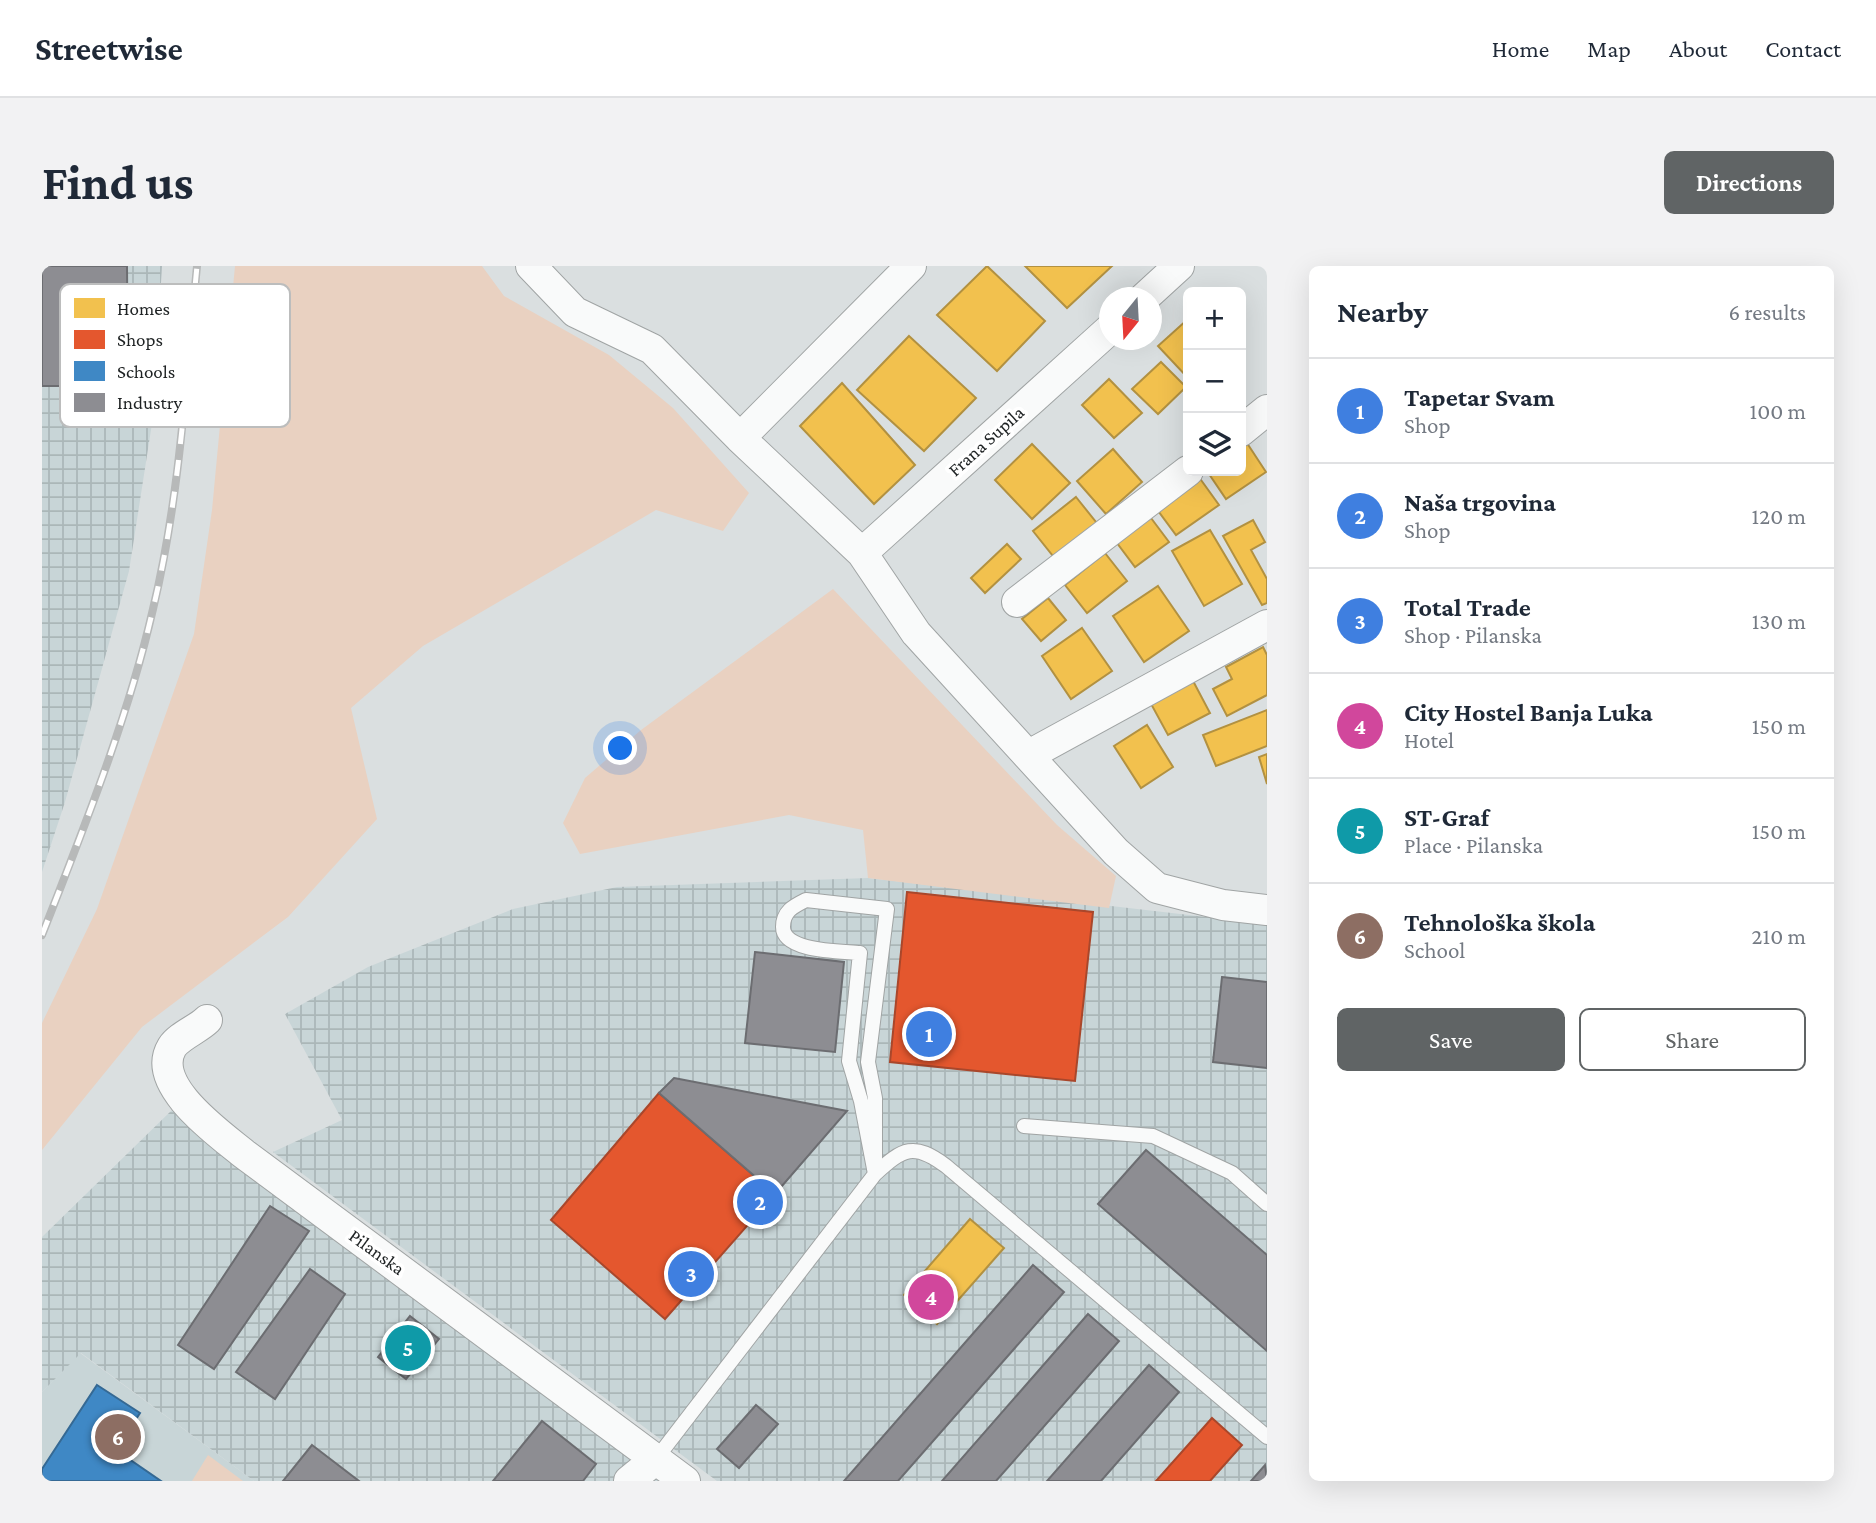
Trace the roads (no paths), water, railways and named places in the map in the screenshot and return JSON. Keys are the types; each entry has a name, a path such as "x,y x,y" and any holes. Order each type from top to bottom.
{"street":[{"path":"531,266 575,312 652,348 740,438 862,553 916,633 1116,852 1157,888 1223,905 1267,910"},
{"path":"740,438 911,266"},
{"path":"1156,287 1179,266"},
{"name":"Frana Supila","path":"862,553 1099,339"},
{"path":"1246,426 1267,410"},
{"path":"1017,602 1183,475"},
{"path":"1029,755 1267,625"},
{"name":"Pilanska","path":"207,1020 173,1046 168,1061 169,1074 194,1112 244,1154 685,1481"},
{"path":"629,1481 656,1459"}],"lane":[{"path":"806,900 887,909 867,1062 874,1098 875,1174 861,1101 849,1060 860,953 806,947 789,941 783,930 784,917 790,909 806,900"},
{"path":"1024,1126 1153,1136 1232,1173 1267,1204"},
{"path":"656,1459 875,1174 892,1158 908,1150 919,1150 932,1156 1267,1437"}],"railway":[{"path":"195,284 197,266"},
{"path":"42,935 89,815 143,650 170,524 182,427"}],"place":[{"name":"Tapetar Svam","path":"929,1034"},
{"name":"Naša trgovina","path":"760,1202"},
{"name":"Total Trade","path":"691,1274"},
{"name":"City Hostel Banja Luka","path":"931,1297"},
{"name":"ST-Graf","path":"408,1348"},
{"name":"Tehnološka škola","path":"118,1437"}]}
